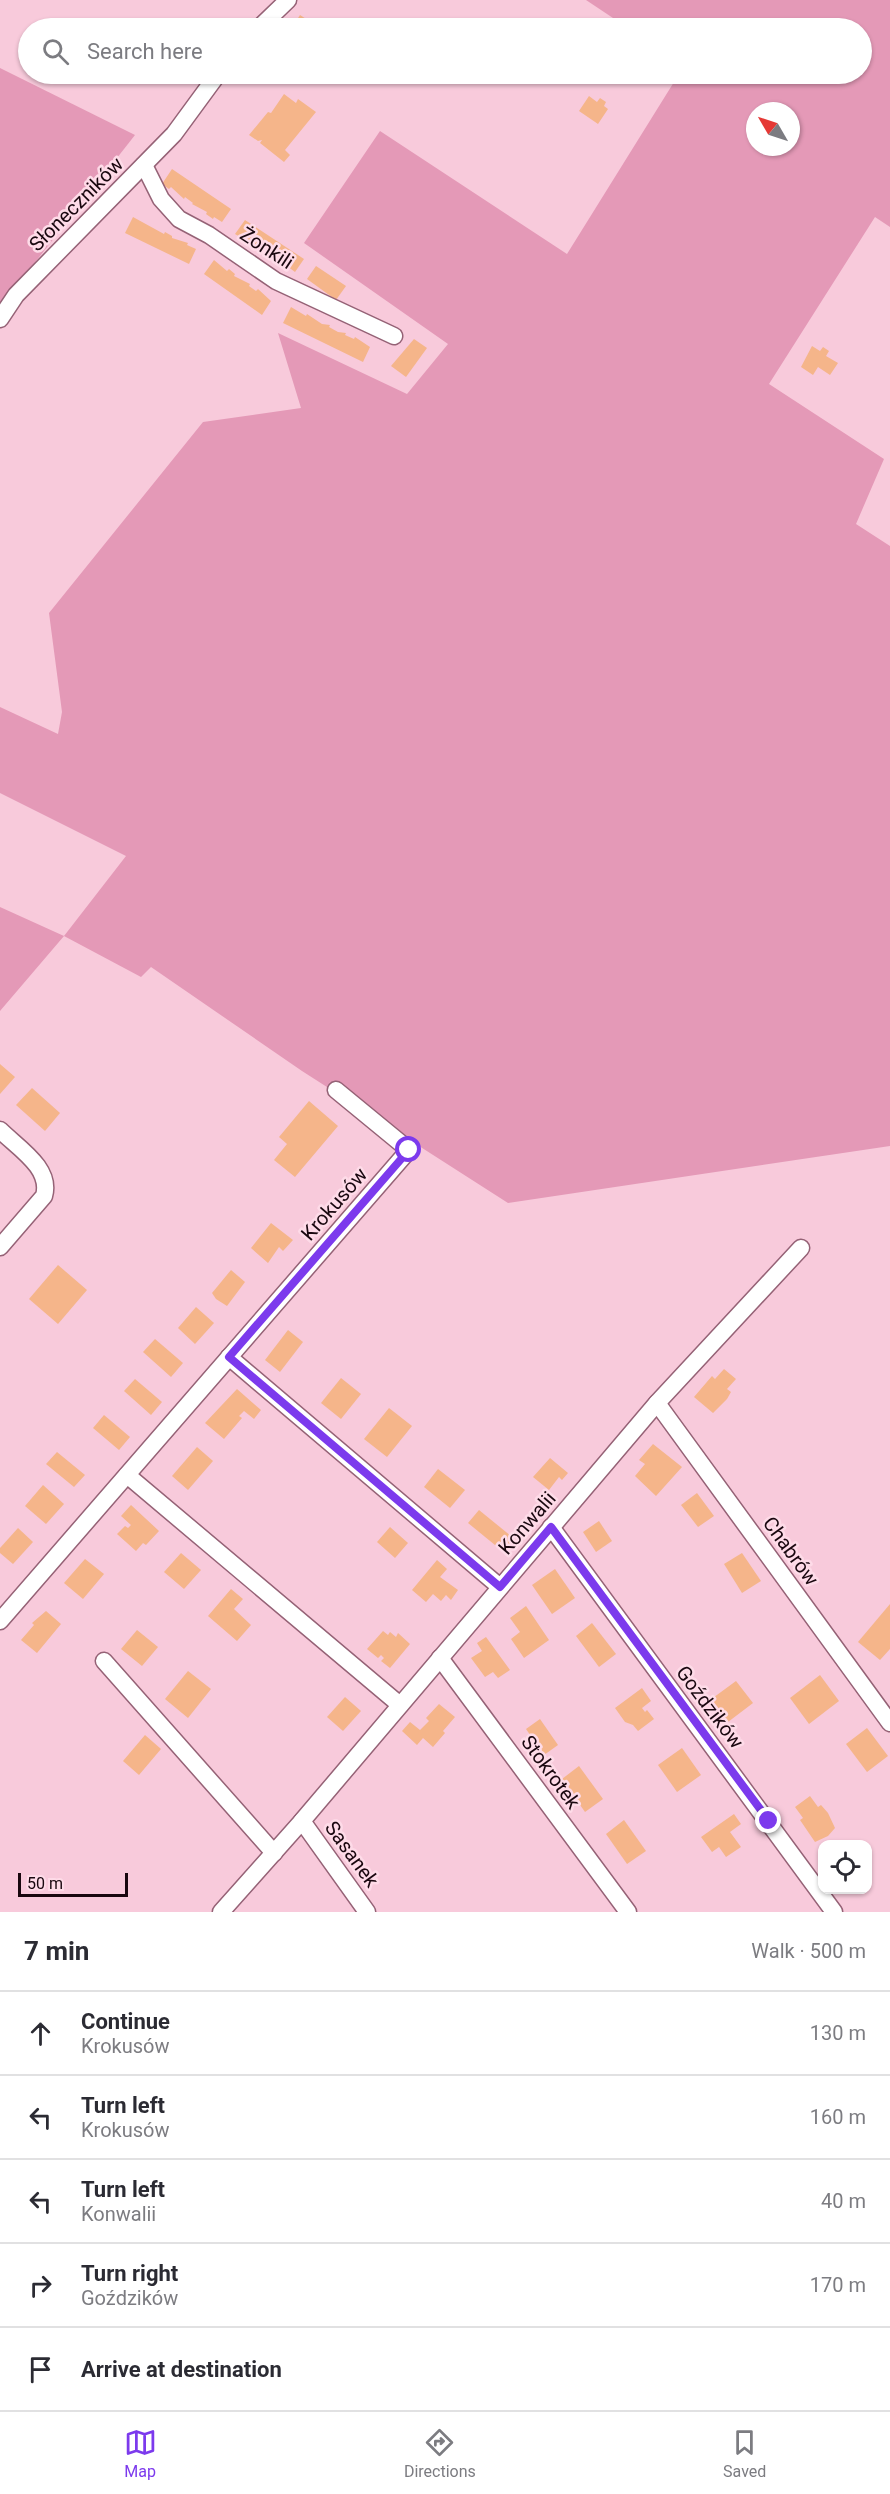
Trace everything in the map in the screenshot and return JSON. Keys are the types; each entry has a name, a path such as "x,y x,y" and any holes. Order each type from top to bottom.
{"street":[{"path":"269,18 288,0"},
{"name":"Słoneczników","path":"0,319 16,295 174,134 211,84"},
{"name":"Żonkili","path":"144,165 161,200 178,219 209,235 276,281 394,336"},
{"name":"Krokusów","path":"0,1621 409,1150 336,1090"},
{"path":"0,1130 42,1172 47,1185 44,1196 0,1247"},
{"name":"Konwalii","path":"224,1911 657,1402 801,1248"},
{"path":"229,1357 500,1587"},
{"name":"Chabrów","path":"657,1402 890,1723"},
{"path":"127,1474 400,1706"},
{"name":"Goździków","path":"551,1527 834,1912"},
{"name":"Stokrotek","path":"440,1658 628,1912"},
{"path":"104,1661 274,1853"},
{"name":"Sasanek","path":"302,1821 367,1912"}],"shaded area":[{"path":"586,0 890,0 890,227 875,217 769,384 884,459 856,524 890,546 890,1146 508,1203 302,1071 151,967 141,977 64,936 126,856 0,793 0,707 58,734 62,712 49,613 203,422 301,408 278,333 407,394 448,344 304,243 380,131 567,254 673,84 872,84 872,18 613,18"},
{"path":"0,68 18,77 18,84 32,84 135,135 0,307"},
{"path":"0,907 64,936 0,1011"}],"building":[{"path":"284,94 296,103 298,99 316,112 285,150 290,155 284,162 260,143 262,140 258,141 249,135 268,112 271,113"},
{"path":"589,96 597,102 600,98 606,102 604,106 608,109 598,124 579,111"},
{"path":"172,169 231,209 222,222 214,217 213,219 206,214 207,212 192,204 185,197 184,199 171,187 169,189 162,184"},
{"path":"133,217 196,249 189,264 125,233"},
{"path":"245,220 304,259 295,272 287,266 286,269 279,264 280,262 265,254 266,252 235,234"},
{"path":"214,260 227,271 229,269 235,274 234,276 250,284 249,286 256,291 258,289 271,301 262,315 204,274"},
{"path":"316,266 346,286 336,300 307,279"},
{"path":"291,307 322,324 330,325 329,327 338,332 346,333 345,335 354,339 355,337 370,347 363,362 283,323"},
{"path":"414,339 427,348 406,377 391,366"},
{"path":"812,346 820,351 823,347 829,351 826,356 838,363 830,375 818,367 813,375 801,367"},
{"path":"0,1064 15,1077 0,1094"},
{"path":"32,1088 60,1113 45,1131 16,1105"},
{"path":"309,1101 338,1126 295,1177 274,1160 287,1144 279,1137"},
{"path":"271,1223 293,1240 283,1251 279,1247 268,1263 251,1248"},
{"path":"58,1265 87,1290 58,1324 29,1299"},
{"path":"231,1270 245,1282 227,1306 216,1299 212,1293"},
{"path":"196,1307 214,1323 195,1344 178,1328"},
{"path":"288,1330 303,1342 280,1372 265,1360"},
{"path":"155,1339 183,1363 171,1377 143,1352"},
{"path":"724,1369 736,1379 727,1389 731,1392 727,1399 713,1413 694,1397 712,1376 715,1379"},
{"path":"341,1378 361,1394 341,1419 321,1403"},
{"path":"135,1379 162,1402 151,1415 124,1391"},
{"path":"237,1389 261,1410 254,1419 244,1411 239,1416 242,1418 224,1439 205,1423"},
{"path":"389,1408 412,1426 387,1457 364,1439"},
{"path":"104,1415 130,1437 119,1450 93,1428"},
{"path":"653,1444 682,1467 656,1496 635,1476 645,1464 639,1460"},
{"path":"197,1447 213,1461 188,1490 172,1476"},
{"path":"57,1452 85,1475 74,1487 46,1464"},
{"path":"550,1458 568,1473 562,1480 559,1477 549,1490 533,1477"},
{"path":"438,1469 465,1490 450,1508 424,1487"},
{"path":"43,1485 64,1504 46,1524 25,1506"},
{"path":"697,1493 714,1516 698,1527 681,1505"},
{"path":"131,1505 159,1531 146,1545 143,1543 136,1551 117,1534 125,1526 128,1528 131,1525 121,1516"},
{"path":"479,1510 517,1541 506,1554 468,1523"},
{"path":"599,1521 612,1541 596,1552 583,1532"},
{"path":"390,1527 408,1543 395,1558 377,1542"},
{"path":"18,1528 33,1542 13,1564 0,1553 0,1548"},
{"path":"181,1553 201,1570 184,1589 164,1572"},
{"path":"742,1553 761,1581 742,1593 724,1564"},
{"path":"85,1559 104,1574 83,1599 64,1583"},
{"path":"437,1560 447,1569 440,1577 458,1590 451,1600 446,1595 441,1601 433,1594 426,1602 412,1590"},
{"path":"555,1569 575,1598 552,1614 532,1585"},
{"path":"231,1589 243,1599 234,1609 251,1625 237,1641 208,1616"},
{"path":"890,1604 890,1649 880,1660 858,1642"},
{"path":"526,1606 549,1640 524,1658 511,1639 520,1632 510,1618"},
{"path":"46,1611 61,1624 37,1653 21,1640 34,1625 32,1623"},
{"path":"592,1623 616,1654 599,1667 576,1636"},
{"path":"137,1630 158,1647 142,1666 121,1649"},
{"path":"383,1631 388,1635 390,1632 396,1637 398,1633 410,1644 390,1668 381,1661 384,1658 381,1655 378,1658 367,1649"},
{"path":"486,1637 510,1670 498,1678 493,1672 485,1677 471,1658 482,1651 477,1643"},
{"path":"188,1671 211,1689 188,1718 165,1699"},
{"path":"820,1675 839,1701 809,1724 790,1698"},
{"path":"736,1681 753,1703 728,1722 717,1708 713,1711 706,1703"},
{"path":"642,1688 651,1701 642,1708 645,1712 647,1710 654,1719 638,1731 633,1725 625,1722 615,1708"},
{"path":"345,1697 361,1711 343,1731 327,1717"},
{"path":"439,1704 455,1717 433,1747 423,1738 417,1745 402,1731 410,1722 420,1730 429,1721 426,1718"},
{"path":"540,1719 558,1745 544,1755 526,1729"},
{"path":"867,1728 888,1756 867,1772 846,1744"},
{"path":"145,1735 161,1749 139,1775 123,1761"},
{"path":"682,1748 701,1775 677,1792 658,1765"},
{"path":"579,1766 603,1799 585,1812 562,1779"},
{"path":"810,1796 818,1807 821,1805 828,1813 835,1828 828,1836 815,1842 800,1820 803,1818 795,1807"},
{"path":"734,1814 741,1824 730,1832 741,1847 726,1857 719,1847 712,1852 701,1837"},
{"path":"624,1820 646,1851 627,1864 606,1834"}],"route":[{"path":"409,1150 229,1357 500,1587 551,1527 769,1821"}]}
